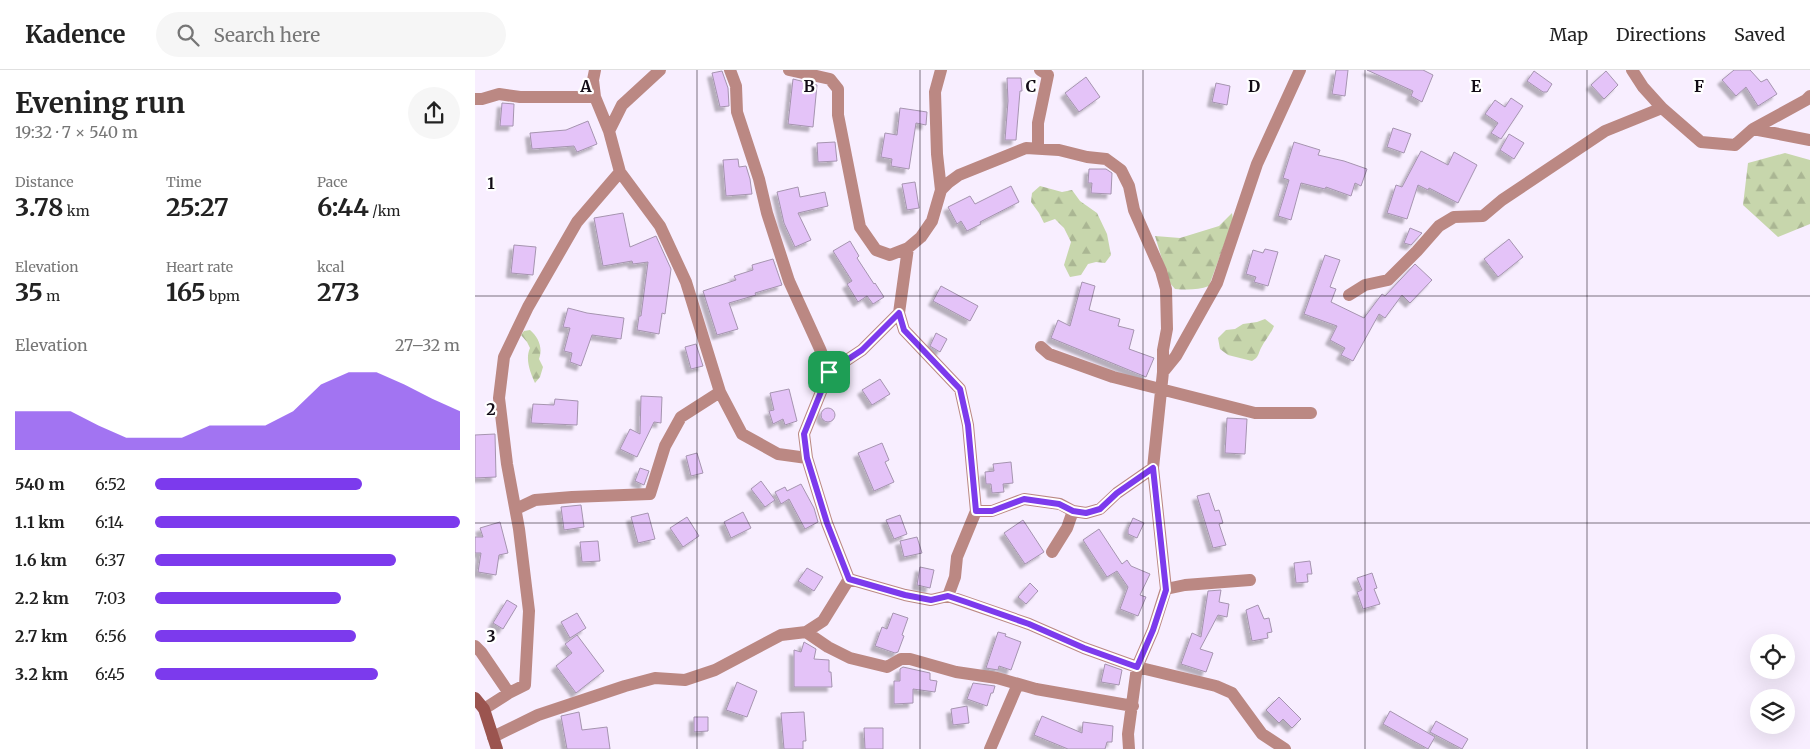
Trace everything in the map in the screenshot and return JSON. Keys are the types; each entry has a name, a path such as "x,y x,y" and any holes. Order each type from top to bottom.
{"main road":[{"path":"475,698 484,709 495,743"}],"street":[{"path":"595,70 593,80 595,97 609,131 620,172 660,226 686,282 720,392 742,434 778,454 807,458"},
{"path":"609,131 622,105 660,70"},
{"path":"730,70 736,86 737,112 759,178 767,213 789,281 829,372"},
{"path":"789,70 830,79 838,90 838,115 860,227 876,250 890,255 909,248 921,237 932,221 941,190 937,154 935,92 941,70"},
{"path":"1038,149 1037,123 1048,75 1040,70"},
{"path":"1163,372 1176,356 1217,283 1257,164 1300,70"},
{"path":"1634,70 1643,87 1662,108 1701,142 1735,145 1753,129 1810,96"},
{"path":"475,99 499,94 521,97 595,97"},
{"path":"1349,295 1365,285 1388,280 1439,226 1454,216 1483,216 1502,200 1605,131 1662,108"},
{"path":"1753,129 1810,140"},
{"path":"941,190 959,175 1026,148 1059,150 1087,157 1106,159 1121,170 1129,186 1134,210 1161,271 1166,290 1167,329 1163,350 1163,372 1153,468 1166,590 1153,630 1137,667 1128,734 1129,749"},
{"path":"484,709 525,685 529,611 499,398 504,357 528,307 577,222 620,172"},
{"path":"909,248 899,313 904,330 960,389 968,425 976,511 957,557 955,577 948,596"},
{"path":"849,579 827,523 807,458 804,434 829,372 862,350 899,313"},
{"path":"1041,347 1049,354 1104,374 1255,413 1311,413"},
{"path":"516,508 535,500 651,494 665,446 681,417 720,392"},
{"path":"976,511 992,511 1024,499 1059,504 1073,511 1086,513 1100,509 1117,493 1153,468"},
{"path":"1052,552 1067,528 1073,511"},
{"path":"849,579 905,595 931,600 948,596 1021,621 1084,648 1137,667 1216,686 1232,693 1262,734 1285,749"},
{"path":"495,743 538,716 625,686 655,678 685,680 715,670 781,635 806,632 823,621 849,579"},
{"path":"1166,590 1185,585 1250,580"},
{"path":"806,632 849,658 887,667 901,659 910,659 956,672 997,678 1036,689 1133,706"},
{"path":"475,646 509,693"},
{"path":"991,749 1018,684"}],"green space":[{"path":"1785,153 1810,160 1810,224 1778,237 1743,205 1748,163"},
{"path":"1040,186 1062,192 1072,190 1080,201 1097,213 1107,234 1111,255 1105,263 1096,262 1088,264 1081,275 1070,277 1064,265 1071,242 1064,228 1055,219 1044,223 1031,202 1032,193"},
{"path":"1232,213 1233,220 1209,286 1193,289 1175,289 1169,282 1155,236 1180,238 1219,226"},
{"path":"1265,319 1274,326 1254,360 1228,355 1220,349 1218,338 1226,330"},
{"path":"530,330 536,336 539,343 541,351 539,359 543,367 540,377 535,383 528,361 530,348 521,335 524,331"}],"building":[{"path":"1336,70 1348,70 1345,96 1332,94"},
{"path":"1367,70 1423,70 1433,75 1422,102 1411,96 1413,91"},
{"path":"1734,70 1750,70 1761,82 1767,79 1777,94 1758,106 1746,87 1736,96 1722,80"},
{"path":"722,71 728,88 729,106 720,107 712,73"},
{"path":"1534,71 1552,84 1547,92 1543,92 1527,81"},
{"path":"1606,71 1618,85 1604,99 1591,85"},
{"path":"1086,77 1100,97 1079,112 1065,93"},
{"path":"1007,78 1021,78 1022,91 1020,91 1016,140 1005,140 1008,101"},
{"path":"793,79 817,85 813,127 788,124"},
{"path":"1216,83 1230,86 1227,105 1212,102"},
{"path":"1511,98 1523,106 1501,139 1491,133 1498,123 1485,114 1495,100 1505,107"},
{"path":"502,103 514,104 513,126 500,126"},
{"path":"900,108 927,112 926,125 916,123 909,169 891,166 892,159 881,157 885,133 897,135"},
{"path":"588,121 597,144 577,152 574,146 532,149 530,133 566,130"},
{"path":"1393,128 1411,134 1404,153 1387,147"},
{"path":"1509,134 1524,143 1514,159 1500,150"},
{"path":"835,142 837,161 818,162 817,143"},
{"path":"1294,142 1320,150 1318,155 1367,169 1361,186 1355,183 1351,196 1326,187 1325,189 1301,183 1291,220 1278,216 1289,180 1283,178"},
{"path":"1421,151 1448,165 1454,152 1477,165 1458,203 1429,188 1428,190 1418,185 1407,219 1387,213 1396,185 1402,187"},
{"path":"738,159 739,167 746,166 752,194 726,196 723,160"},
{"path":"1089,169 1106,169 1112,173 1111,194 1091,193 1092,183 1088,183"},
{"path":"915,182 919,208 907,210 902,184"},
{"path":"1011,186 1019,202 980,222 981,224 967,231 961,221 957,224 948,207 970,196 975,204"},
{"path":"798,187 800,197 825,192 828,206 798,213 811,240 795,247 784,223 777,192"},
{"path":"623,213 630,247 656,236 671,269 665,314 662,313 659,334 637,330 639,316 641,316 648,262 633,264 632,261 603,266 594,218"},
{"path":"1410,228 1422,233 1411,245 1404,243"},
{"path":"1509,239 1523,257 1498,277 1484,259"},
{"path":"850,241 859,256 857,258 884,297 873,304 867,296 858,302 847,284 852,281 833,251"},
{"path":"514,245 536,247 533,275 511,273"},
{"path":"1265,249 1278,252 1268,286 1254,282 1256,277 1246,274 1253,250 1263,253"},
{"path":"1325,255 1340,260 1330,287 1336,289 1331,302 1364,318 1382,294 1385,296 1415,264 1432,280 1410,303 1402,295 1385,318 1379,314 1353,361 1341,355 1345,348 1330,340 1337,326 1304,314"},
{"path":"773,259 782,285 729,303 738,329 717,335 703,291 736,280 734,276 753,270 752,265"},
{"path":"1082,282 1095,286 1089,310 1120,319 1118,326 1134,330 1129,349 1154,358 1146,377 1051,338 1058,320 1070,326"},
{"path":"941,286 978,306 970,321 933,301"},
{"path":"568,308 587,313 624,318 621,339 592,335 581,366 570,362 572,353 564,351 570,328 563,327"},
{"path":"936,333 947,339 940,352 930,346"},
{"path":"696,344 703,366 691,369 685,347"},
{"path":"880,379 890,394 872,405 862,390"},
{"path":"789,389 797,421 785,425 783,419 773,424 769,411 774,410 770,393"},
{"path":"641,396 662,397 661,423 654,422 637,457 620,449 630,429 640,434"},
{"path":"555,399 578,401 577,425 531,423 533,404 554,405"},
{"path":"825,408 831,408 835,415 831,422 825,422 821,418 821,412"},
{"path":"1227,418 1247,419 1245,454 1225,453"},
{"path":"495,434 496,477 475,478 475,435"},
{"path":"882,443 889,460 885,462 894,482 874,491 858,453"},
{"path":"697,453 703,473 691,476 686,456"},
{"path":"1011,462 1013,483 1003,484 1004,492 992,493 991,484 986,484 985,472 994,471 993,464"},
{"path":"640,468 649,471 644,485 635,481"},
{"path":"761,481 775,500 765,507 751,489"},
{"path":"801,484 814,508 818,522 805,529 789,499 781,504 775,492 785,487 787,491"},
{"path":"1209,493 1215,511 1219,510 1223,523 1219,524 1226,545 1213,548 1197,496"},
{"path":"581,505 584,527 564,530 561,507"},
{"path":"743,512 751,528 731,538 724,522"},
{"path":"648,513 655,539 638,543 631,517"},
{"path":"900,515 907,534 894,539 886,520"},
{"path":"687,517 699,536 683,547 670,528"},
{"path":"1133,518 1144,523 1137,538 1128,534"},
{"path":"1023,520 1044,552 1025,564 1004,533"},
{"path":"500,522 508,553 499,555 496,575 478,572 481,553 475,553 475,537 483,537 480,528"},
{"path":"1099,529 1122,564 1127,560 1131,566 1150,574 1140,595 1146,597 1138,616 1120,609 1128,587 1117,571 1107,577 1083,540"},
{"path":"917,537 922,553 904,557 900,541"},
{"path":"598,541 600,561 582,562 580,542"},
{"path":"1310,561 1312,574 1307,574 1308,582 1296,583 1294,563"},
{"path":"920,567 934,570 930,588 917,585"},
{"path":"807,568 823,577 814,591 798,581"},
{"path":"1372,573 1377,588 1374,589 1380,604 1363,609 1357,592 1362,590 1357,578"},
{"path":"1030,583 1038,591 1026,604 1018,597"},
{"path":"1221,590 1219,602 1229,604 1227,617 1218,615 1200,649 1213,653 1206,672 1181,664 1192,633 1201,637 1208,591"},
{"path":"507,600 517,606 503,629 493,623"},
{"path":"1258,605 1264,619 1269,618 1272,632 1267,633 1268,638 1252,641 1246,610"},
{"path":"577,613 586,628 570,638 561,622"},
{"path":"893,613 908,618 902,635 904,636 898,652 895,653 875,646 882,627 887,629"},
{"path":"998,632 1021,642 1011,670 999,666 998,670 986,668"},
{"path":"577,635 604,671 576,693 556,666 572,653 565,644"},
{"path":"804,642 816,649 814,659 829,660 832,687 794,687 794,650 801,652"},
{"path":"1105,664 1122,670 1119,685 1101,682"},
{"path":"903,667 930,673 930,680 937,681 935,692 913,689 913,703 894,704 894,681 900,681 900,669"},
{"path":"737,682 757,691 747,717 726,710"},
{"path":"973,683 995,686 987,706 967,699"},
{"path":"1279,697 1301,719 1292,728 1283,719 1279,723 1266,710"},
{"path":"967,706 969,723 953,725 951,709"},
{"path":"1390,711 1435,737 1428,749 1383,724"},
{"path":"579,712 582,730 607,727 610,749 567,749 561,716"},
{"path":"804,712 806,741 803,741 803,749 784,749 781,713"},
{"path":"1042,716 1082,733 1083,722 1113,726 1112,742 1107,742 1105,749 1068,749 1034,735"},
{"path":"694,717 708,717 708,731 694,732"},
{"path":"1436,721 1468,739 1462,749 1430,732"},
{"path":"864,728 883,728 883,749 865,749"}],"route":[{"path":"899,313 904,330 960,389 968,425 976,511 992,511 1024,499 1059,504 1073,511 1086,513 1100,509 1117,493 1153,468 1166,590 1153,630 1137,667 1084,648 1029,624 948,596 931,600 905,595 849,579 827,523 807,458 804,434 829,372 862,350 899,313"}]}
